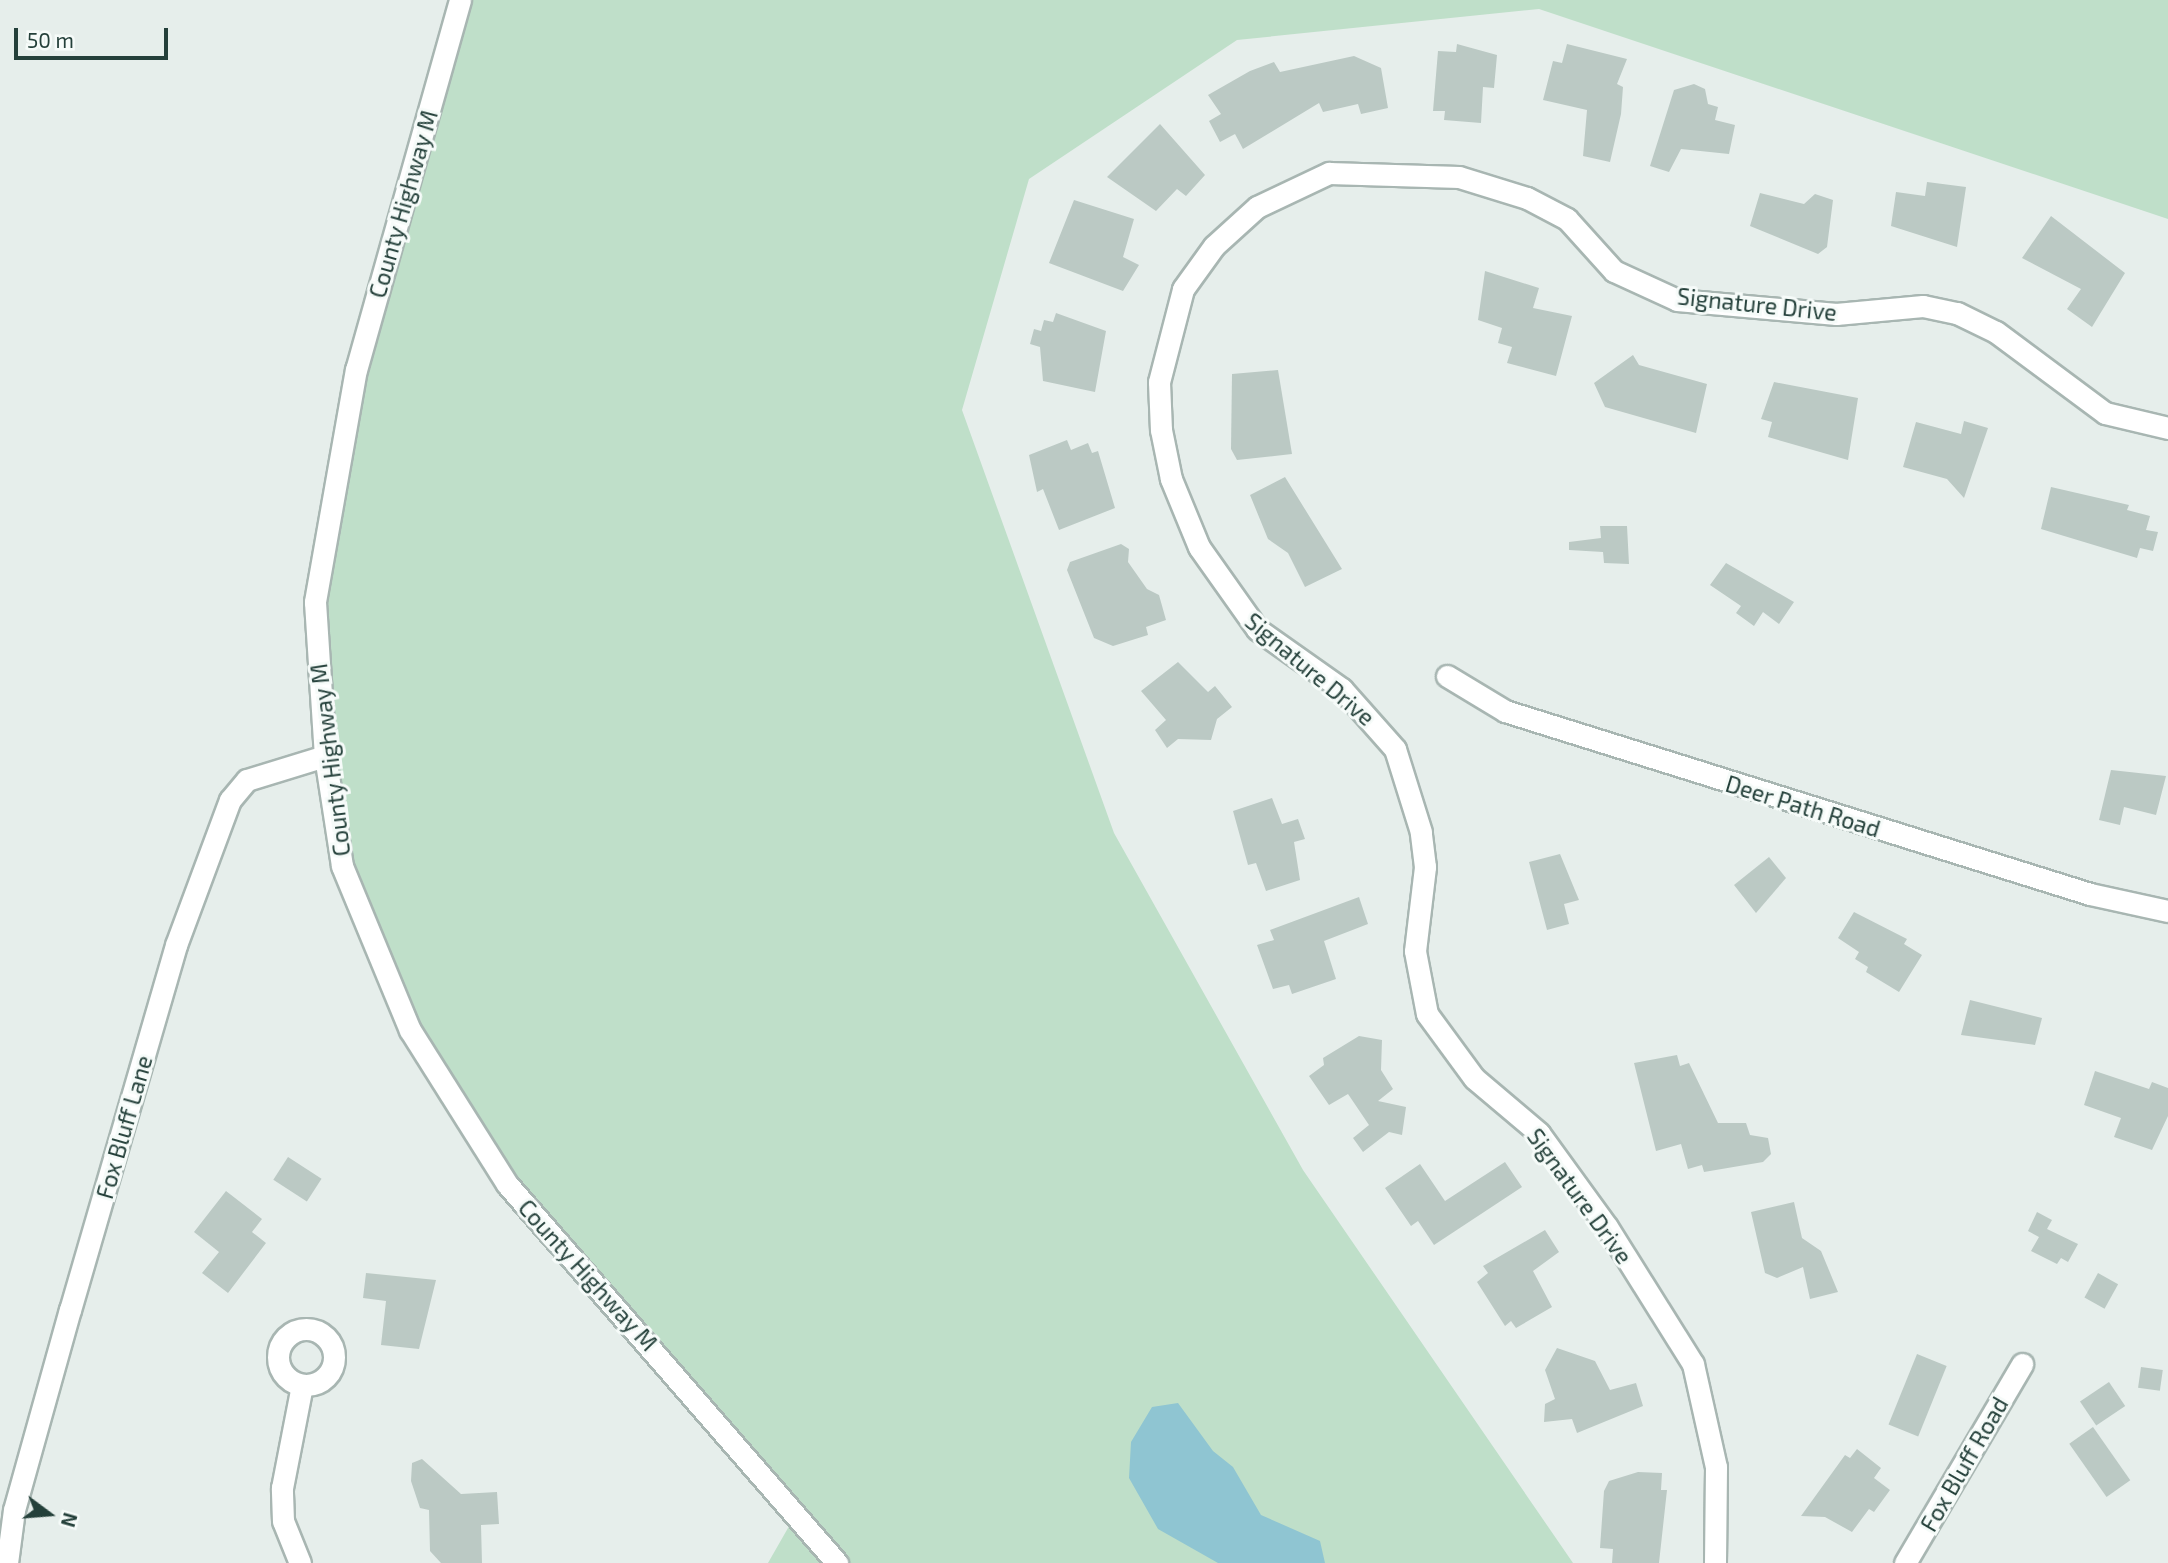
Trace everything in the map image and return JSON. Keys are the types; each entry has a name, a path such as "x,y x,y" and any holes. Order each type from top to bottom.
{"street":[{"name":"County Highway M","path":"460,0 356,369 323,546 316,635 325,756 342,866 418,1042 507,1184 837,1563"},
{"name":"Signature Drive","path":"1715,1563 1716,1467 1693,1364 1607,1227 1539,1133 1474,1078 1427,1014 1415,951 1425,867 1421,832 1395,749 1342,689 1257,629 1199,547 1171,479 1161,430 1159,382 1183,289 1214,246 1257,207 1329,173 1459,177 1508,190 1567,219 1614,271 1677,299 1836,314 1923,306 1957,313 1996,332 2105,413 2168,428"},
{"name":"Deer Path Road","path":"1447,676 1505,711 2065,887 2168,911"},
{"name":"Fox Bluff Lane","path":"7,1563 14,1510 176,945 230,800 247,780 325,756"},
{"name":"Fox Bluff Road","path":"1905,1563 2022,1364"},
{"path":"300,1563 283,1521 282,1488 302,1385"},
{"name":"County Highway M","path":"796,1514 848,1563"}],"green space":[{"path":"460,0 2168,0 2168,219 1539,9 1237,40 1029,179 962,410 1114,833 1303,1170 1573,1563 768,1563 796,1514 507,1184 410,1030 342,866 316,635 340,452"}],"water":[{"path":"1178,1403 1213,1451 1233,1467 1261,1515 1320,1541 1325,1563 1218,1563 1158,1529 1129,1478 1131,1442 1152,1407"}],"building":[{"path":"1457,44 1497,55 1494,88 1483,87 1481,123 1444,120 1445,111 1433,111 1438,51 1456,52"},
{"path":"1567,44 1627,59 1617,84 1623,87 1621,114 1610,162 1583,156 1587,110 1543,100 1553,61 1562,63"},
{"path":"1354,56 1381,68 1388,108 1361,114 1358,104 1323,112 1319,103 1243,149 1235,134 1220,142 1209,121 1221,114 1208,95 1250,71 1274,62 1280,72"},
{"path":"1694,84 1705,89 1708,104 1718,107 1715,120 1735,125 1729,154 1681,149 1669,172 1650,166 1674,90"},
{"path":"1160,124 1205,175 1186,196 1177,189 1156,211 1107,177"},
{"path":"1927,182 1966,187 1957,247 1891,226 1896,192 1925,196"},
{"path":"1760,193 1804,204 1815,194 1833,200 1827,247 1818,254 1750,226"},
{"path":"1074,200 1134,219 1123,257 1139,265 1123,291 1049,263"},
{"path":"2051,216 2125,273 2092,327 2067,309 2081,289 2022,258"},
{"path":"1485,271 1539,288 1533,308 1572,316 1556,376 1507,363 1512,347 1498,343 1502,328 1478,320"},
{"path":"1056,313 1106,331 1095,392 1043,381 1040,347 1030,344 1034,329 1041,331 1044,320 1053,322"},
{"path":"1633,355 1639,365 1707,384 1696,433 1605,407 1594,383"},
{"path":"1278,370 1292,454 1237,460 1231,449 1232,374"},
{"path":"1774,382 1858,398 1848,460 1768,437 1772,422 1761,419"},
{"path":"1964,421 1988,428 1964,498 1947,479 1903,467 1916,422 1961,434"},
{"path":"1067,440 1071,450 1088,443 1092,453 1098,451 1115,508 1059,530 1043,489 1037,492 1029,455"},
{"path":"1285,477 1342,569 1305,587 1288,553 1268,539 1250,495"},
{"path":"2051,487 2129,505 2127,510 2150,516 2146,530 2158,532 2153,551 2140,548 2137,558 2041,529"},
{"path":"1600,526 1627,526 1629,564 1604,563 1603,552 1569,550 1569,542 1601,538"},
{"path":"1121,544 1129,549 1128,562 1147,589 1159,595 1166,620 1146,627 1148,635 1113,646 1094,638 1067,570 1070,562"},
{"path":"1726,563 1794,602 1779,624 1763,612 1754,626 1736,613 1741,606 1710,585"},
{"path":"1178,662 1208,692 1215,686 1232,707 1217,719 1211,740 1178,739 1167,748 1155,730 1166,720 1141,691"},
{"path":"2111,770 2166,776 2156,815 2124,807 2120,825 2099,820"},
{"path":"1272,798 1282,824 1298,819 1305,839 1294,842 1300,880 1266,891 1256,863 1248,865 1233,811"},
{"path":"1560,854 1579,900 1564,904 1569,924 1547,930 1529,862"},
{"path":"1769,857 1786,878 1756,913 1734,885"},
{"path":"1359,897 1368,924 1324,941 1336,979 1292,994 1289,985 1273,989 1257,945 1274,940 1270,930"},
{"path":"1854,912 1907,939 1904,944 1922,955 1899,992 1866,972 1868,967 1855,959 1859,952 1838,938"},
{"path":"1970,1000 2042,1018 2035,1045 1961,1035"},
{"path":"1359,1036 1382,1040 1381,1070 1393,1089 1378,1101 1406,1107 1402,1135 1389,1132 1363,1152 1353,1138 1369,1125 1348,1094 1329,1105 1309,1076 1324,1065 1323,1058"},
{"path":"1677,1055 1680,1066 1689,1063 1718,1123 1746,1123 1750,1135 1768,1138 1771,1154 1763,1162 1704,1172 1702,1165 1688,1169 1681,1144 1656,1151 1634,1063"},
{"path":"2095,1071 2149,1089 2152,1082 2168,1088 2168,1116 2152,1150 2114,1137 2121,1118 2084,1105"},
{"path":"288,1157 322,1179 307,1201 273,1180"},
{"path":"1505,1162 1522,1187 1434,1245 1418,1221 1411,1226 1385,1188 1420,1164 1445,1201"},
{"path":"226,1191 262,1219 252,1232 266,1243 228,1293 202,1273 219,1252 194,1232"},
{"path":"1794,1202 1802,1238 1821,1251 1838,1292 1810,1299 1803,1267 1777,1278 1765,1273 1751,1212"},
{"path":"2037,1212 2052,1220 2047,1229 2078,1244 2068,1262 2061,1258 2057,1264 2031,1251 2039,1237 2028,1231"},
{"path":"1545,1230 1559,1252 1533,1271 1552,1307 1516,1328 1511,1321 1505,1326 1477,1282 1488,1273 1483,1266"},
{"path":"366,1273 436,1280 419,1349 381,1345 386,1301 363,1298"},
{"path":"2098,1273 2118,1284 2105,1309 2084,1297"},
{"path":"1557,1348 1595,1361 1610,1390 1636,1383 1643,1406 1577,1433 1572,1419 1544,1422 1545,1404 1555,1399 1545,1370"},
{"path":"1917,1354 1947,1366 1918,1436 1889,1424"},
{"path":"2141,1367 2163,1370 2160,1391 2138,1388"},
{"path":"2109,1382 2125,1406 2096,1426 2080,1402"},
{"path":"2093,1427 2130,1480 2107,1497 2069,1444"},
{"path":"1857,1449 1881,1468 1874,1478 1890,1490 1874,1512 1869,1509 1852,1532 1825,1517 1801,1516 1845,1455 1850,1458"},
{"path":"422,1459 461,1494 497,1492 499,1524 481,1525 482,1563 441,1563 430,1551 429,1510 420,1508 411,1481 412,1463"},
{"path":"1638,1472 1662,1473 1661,1490 1667,1490 1659,1563 1612,1563 1613,1549 1600,1548 1604,1491 1609,1481"}]}
